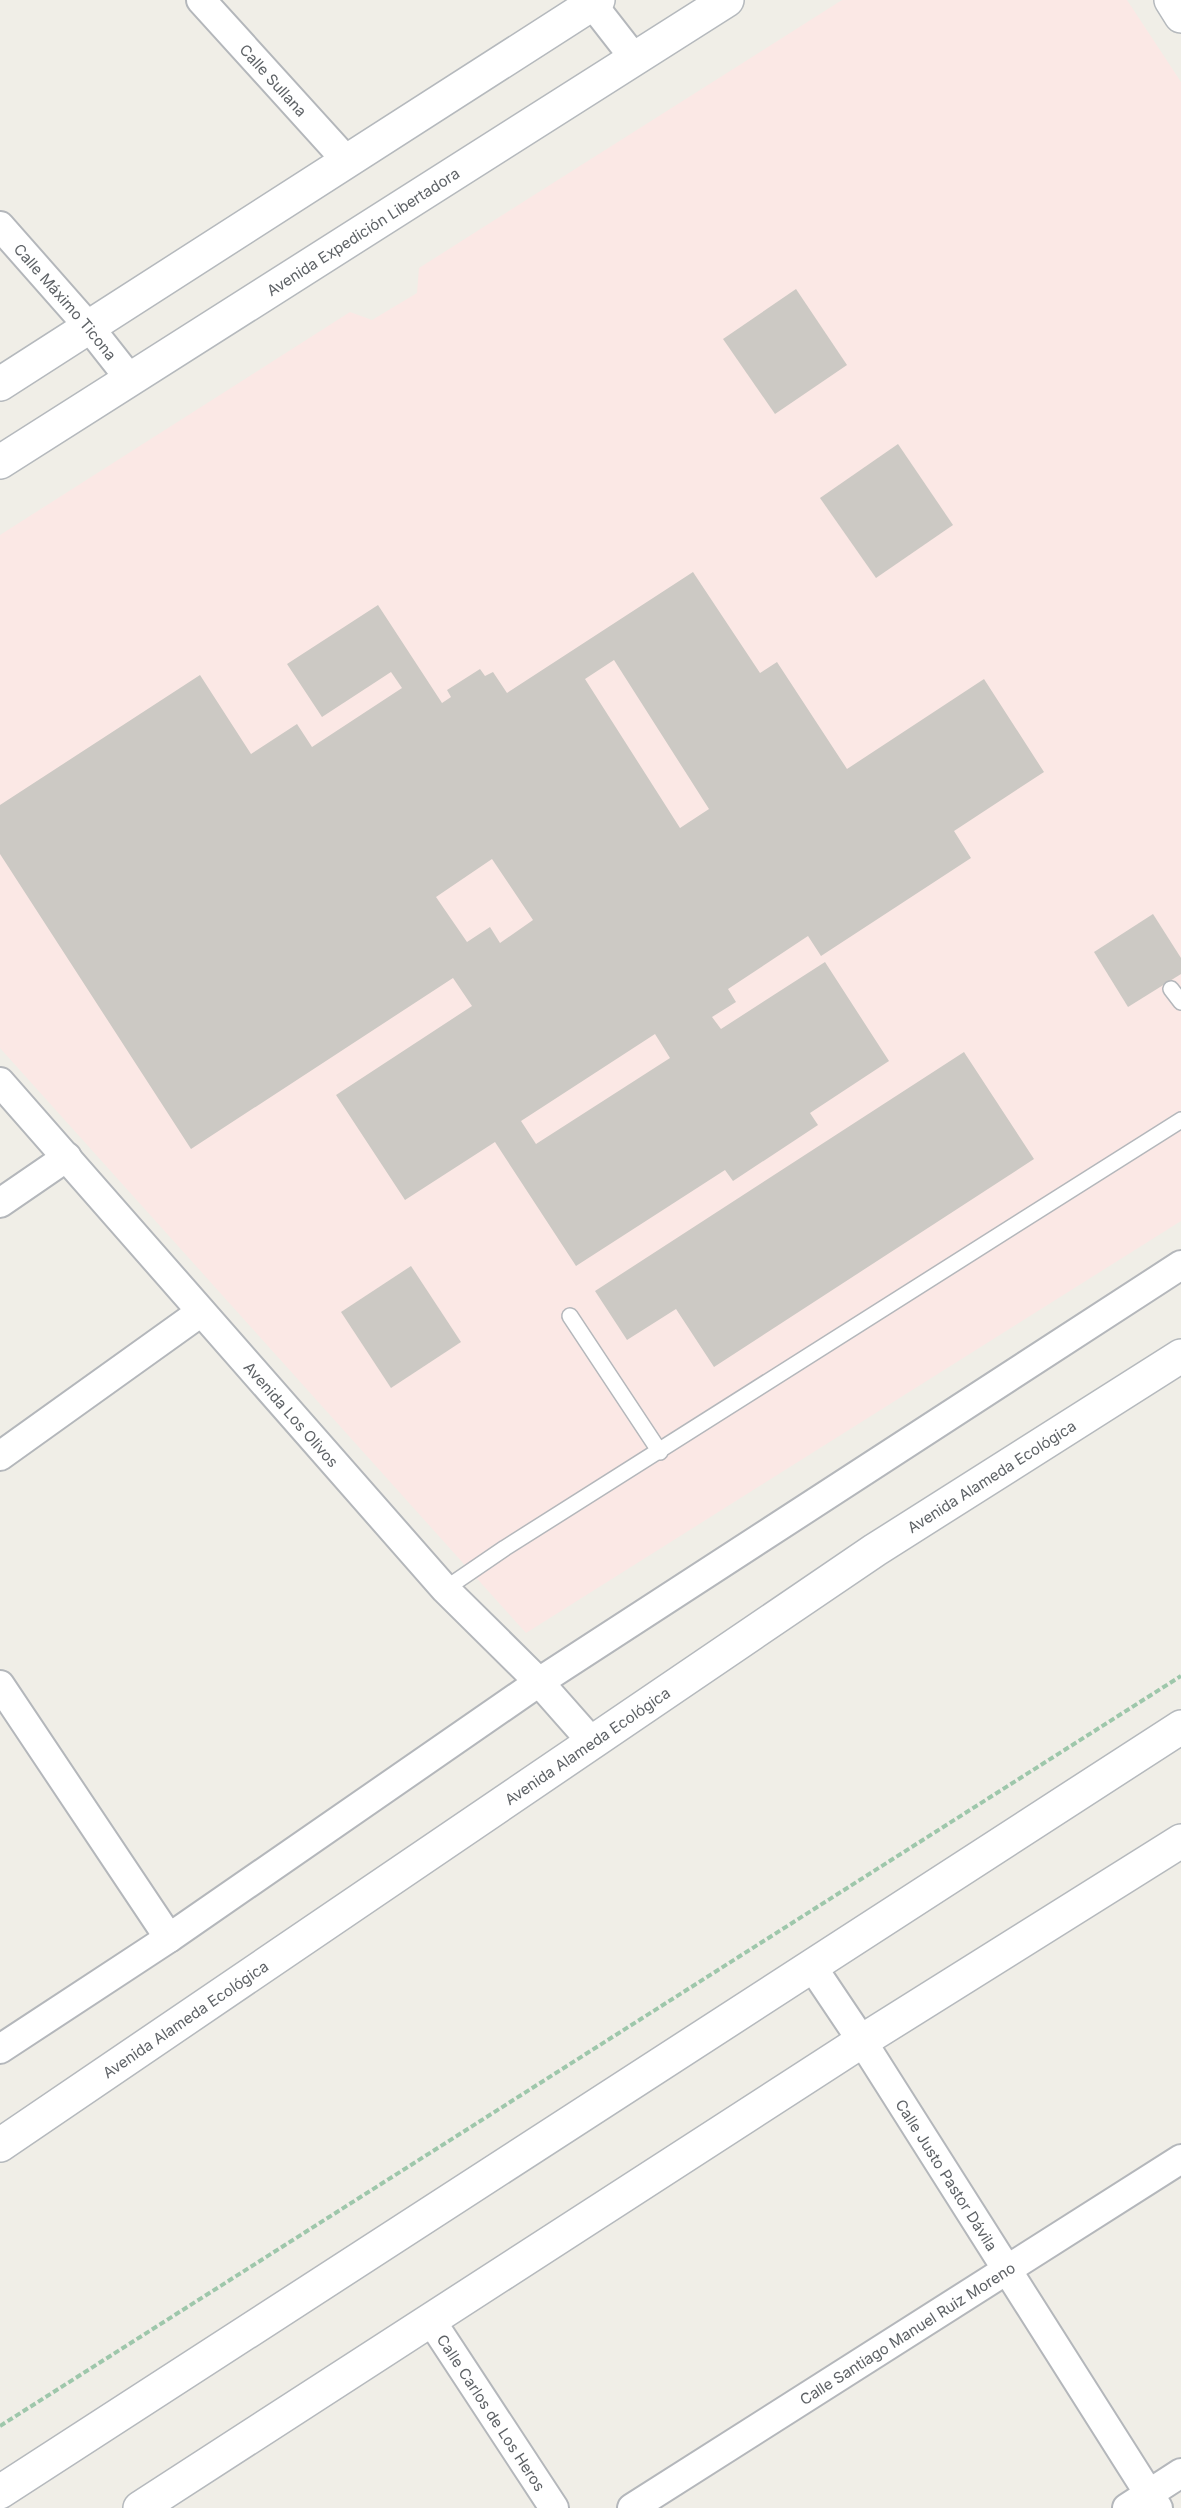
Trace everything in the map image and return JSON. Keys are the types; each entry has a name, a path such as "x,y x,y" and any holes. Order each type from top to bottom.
{"street":[{"name":"Calle Sullana","path":"201,0 346,160"},
{"name":"Avenida Expedición Libertadora","path":"0,462 727,0"},
{"path":"1171,0 1181,16"},
{"path":"0,384 593,1 635,58"},
{"name":"Calle Máximo Ticona","path":"0,226 89,327 130,379"},
{"name":"Avenida Los Olivos","path":"0,1082 445,1589 539,1682 592,1742"},
{"path":"0,1203 67,1157"},
{"path":"0,2049 169,1938 539,1682 1181,1265"},
{"path":"0,1456 201,1312"},
{"name":"Avenida Alameda Ecológica","path":"0,2145 875,1550 1181,1356"},
{"path":"0,1685 169,1938"},
{"path":"0,2492 1181,1727"},
{"path":"140,2508 862,2041 1181,1841"},
{"name":"Calle Justo Pastor Dávila","path":"812,1965 1007,2270 1145,2503"},
{"name":"Calle Santiago Manuel Ruiz Moreno","path":"632,2508 1181,2159"},
{"name":"Calle Carlos de Los Heros","path":"430,2319 554,2508"},
{"path":"1145,2503 1181,2474"}],"lane":[{"path":"1172,989 1181,1002"},
{"path":"445,1589 515,1542 1181,1120"},
{"path":"570,1316 660,1452"}],"path":[{"path":"0,2426 1181,1676"}],"shaded area":[{"path":"842,0 1127,0 1181,82 1181,1221 526,1633 0,1048 0,535 350,312 372,320 417,293 419,268"}],"building":[{"path":"796,289 847,365 775,414 723,339"},
{"path":"898,444 953,525 876,578 820,498"},
{"path":"693,572 760,673 777,662 847,769 984,679 1044,772 954,831 971,858 821,956 808,936 728,989 736,1002 712,1017 721,1029 825,962 889,1061 810,1113 818,1125 733,1181 725,1170 576,1266 495,1142 405,1200 336,1095 472,1006 453,978 191,1149 0,854 0,805 200,675 251,754 297,724 312,747 402,688 391,672 322,717 287,664 378,605 442,703 451,697 447,690 480,669 485,676 493,672 507,693","holes":["614,660 709,809 680,828 585,679","492,859 533,920 500,943 490,927 467,942 436,897","655,1034 670,1058 536,1144 521,1121"]},
{"path":"1153,914 1181,958 1181,974 1128,1007 1094,952"},
{"path":"964,1052 1034,1159 714,1367 676,1309 627,1340 595,1291"},
{"path":"411,1266 461,1342 391,1388 341,1312"}]}
